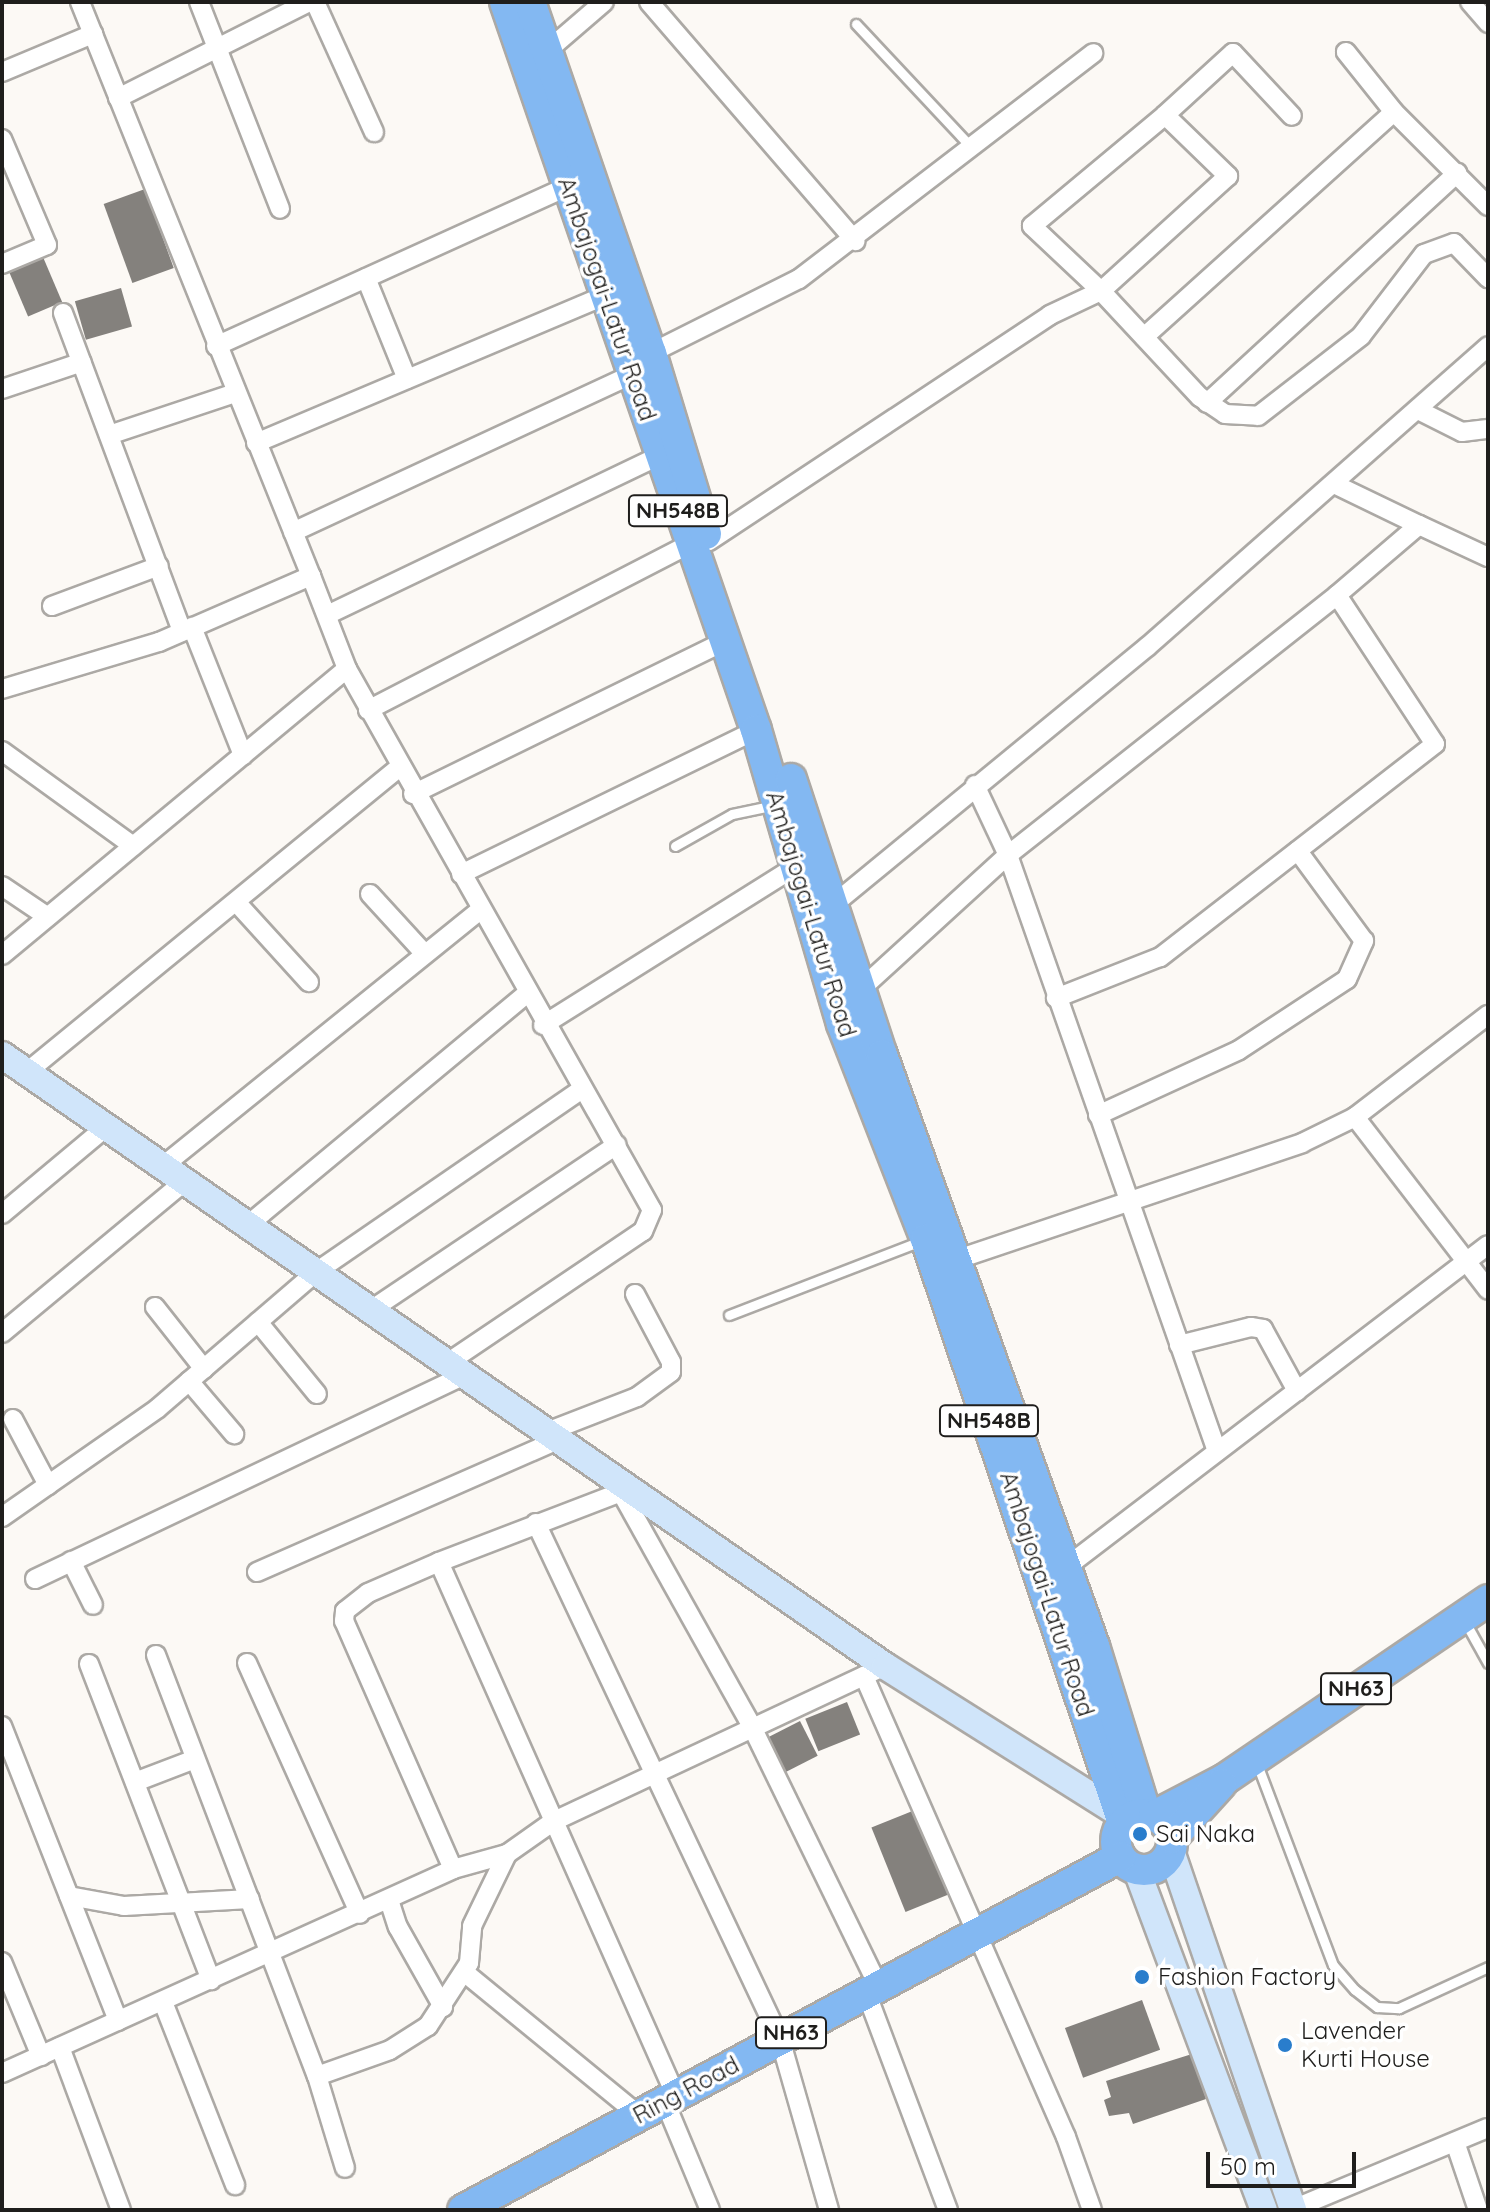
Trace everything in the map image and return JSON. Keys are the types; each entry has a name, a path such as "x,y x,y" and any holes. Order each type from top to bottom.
{"highway":[{"name":"Ambajogai-Latur Road","path":"505,2 608,294 643,364 659,456 699,543 725,641 756,730 796,866 848,993 926,1239 1056,1574 1147,1826 1116,1846 1128,1863"},
{"name":"NH548B","path":"530,2 699,543 834,904 848,993 958,1259 1056,1574"},
{"name":"NH63","path":"1147,1826 1225,1779 1488,1600"},
{"path":"1128,1863 1156,1867 1147,1826"},
{"name":"Ring Road","path":"463,2210 976,1931 1128,1863"}],"main road":[{"path":"2,1055 552,1436 875,1671 1147,1826"},
{"name":"Ambajogai-Latur Road","path":"1147,1826 1293,2209"},
{"name":"Ambajogai-Latur Road","path":"1128,1863 1264,2210"}],"street":[{"path":"35,1579 456,1369 643,1231 652,1210 649,1198 543,1025 461,874 413,794 347,669 80,2"},
{"path":"199,2 280,209"},
{"path":"118,98 312,2 374,132"},
{"path":"547,51 604,2"},
{"path":"649,2 855,241"},
{"path":"1470,2 1488,23"},
{"path":"2,72 93,34"},
{"path":"1346,52 1394,112 1488,206"},
{"path":"293,532 643,364 799,279 855,241 1093,53"},
{"path":"1292,116 1233,53 1165,115 1032,226 1101,291 1207,403 1225,414 1258,416 1361,336 1424,254 1454,243 1488,278"},
{"path":"1144,337 1394,112"},
{"path":"368,710 699,543 1050,315 1101,291 1228,176 1165,115"},
{"path":"2,139 47,245 2,264"},
{"path":"1207,403 1457,173"},
{"path":"216,346 569,186"},
{"path":"366,278 407,379"},
{"path":"256,443 608,294"},
{"path":"63,313 159,566 243,755"},
{"path":"834,904 975,785 1147,647 1488,346"},
{"path":"2,389 82,362"},
{"path":"109,435 235,393"},
{"path":"1418,410 1462,432 1488,429"},
{"path":"327,615 659,456"},
{"path":"1334,484 1488,557"},
{"path":"848,993 1008,855 1337,595 1419,525"},
{"path":"52,606 159,566"},
{"path":"2,689 187,629 311,576"},
{"path":"1056,998 1160,957 1435,744 1337,595"},
{"path":"413,794 725,641"},
{"path":"2,955 347,669"},
{"path":"461,874 756,730"},
{"path":"2,751 133,846"},
{"path":"27,1072 399,768"},
{"path":"975,785 1008,855 1217,1451"},
{"path":"1098,1115 1239,1050 1347,979 1364,941 1298,851"},
{"path":"543,1025 796,866"},
{"path":"2,886 48,917"},
{"path":"370,894 425,954"},
{"path":"237,903 309,982"},
{"path":"163,1166 479,911"},
{"path":"248,1225 526,994"},
{"path":"958,1259 1302,1143 1355,1117 1488,1015"},
{"path":"2,1517 196,1375 316,1272 582,1089"},
{"path":"1355,1117 1488,1290"},
{"path":"2,1214 106,1127"},
{"path":"371,1310 617,1145"},
{"path":"2,1333 185,1181"},
{"path":"1056,1574 1488,1245"},
{"path":"257,1572 637,1397 671,1372 671,1362 635,1294"},
{"path":"155,1307 234,1434"},
{"path":"258,1322 317,1394"},
{"path":"1179,1345 1251,1327 1263,1329 1297,1391"},
{"path":"13,1419 48,1485"},
{"path":"453,1869 344,1621 350,1603 618,1485 752,1727 872,1989 948,2210"},
{"path":"536,1523 780,2039 829,2210"},
{"path":"71,1561 93,1605"},
{"path":"439,1562 554,1821 660,2104 710,2210"},
{"path":"156,1655 272,1953 317,2076 345,2168"},
{"path":"247,1663 360,1914"},
{"path":"89,1664 211,1980"},
{"path":"2,2073 360,1914 453,1869 507,1854 554,1821 875,1671 976,1931 1066,2137 1092,2210"},
{"path":"2,1726 118,2021"},
{"path":"135,1782 195,1759"},
{"path":"317,2076 390,2050 428,2026 464,1972 472,1926 507,1854"},
{"path":"69,1896 124,1906 250,1899"},
{"path":"389,1900 443,2007"},
{"path":"2,1962 41,2056"},
{"path":"464,1972 660,2104"},
{"path":"163,2002 235,2185"},
{"path":"60,2047 121,2210"},
{"path":"1293,2209 1488,2128"},
{"path":"1455,2142 1478,2210"}],"lane":[{"path":"856,24 972,148"},
{"path":"675,846 732,814 779,804"},
{"path":"729,1315 926,1239"},
{"path":"1463,1617 1488,1663"},
{"path":"1255,1758 1333,1965 1355,1990 1377,2007 1399,2008 1488,1967"}],"building":[{"path":"145,189 174,268 132,283 104,204"},
{"path":"43,257 62,302 28,317 9,271"},
{"path":"121,288 132,326 86,340 75,301"},
{"path":"847,1702 860,1734 818,1751 805,1719"},
{"path":"800,1721 818,1756 784,1773 766,1738"},
{"path":"915,1810 949,1894 906,1912 871,1828"},
{"path":"1142,2000 1160,2050 1083,2078 1065,2028"},
{"path":"1192,2054 1206,2099 1133,2124 1129,2113 1109,2116 1104,2100 1111,2097 1106,2081"}],"place":[{"name":"Sai Naka","path":"1140,1834"},
{"name":"Fashion Factory","path":"1142,1977"},
{"name":"Lavender Kurti House","path":"1285,2045"}]}
